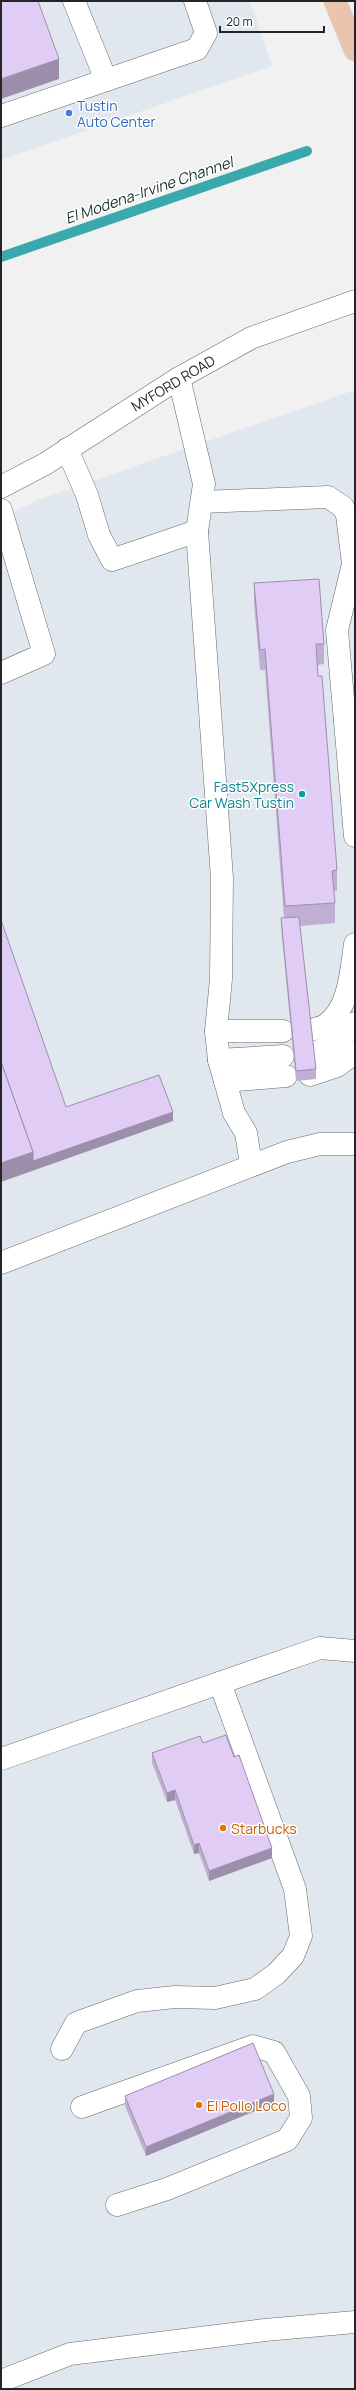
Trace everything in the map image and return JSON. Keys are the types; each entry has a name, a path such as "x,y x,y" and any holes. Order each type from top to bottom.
{"main road":[{"path":"335,1 355,50"}],"street":[{"path":"74,1 106,80"},
{"path":"1,116 197,49 206,33 195,1"},
{"name":"MYFORD ROAD","path":"1,487 67,449 178,378 251,338 355,301"},
{"path":"178,378 204,484 198,531 222,878 221,979 216,1031 219,1060 234,1113 246,1133 251,1164"},
{"path":"67,449 87,495 99,535 112,560 198,531"},
{"path":"202,502 328,497 343,507 347,515 354,572 337,630 355,836"},
{"path":"1,510 44,654 1,673"},
{"path":"307,1031 327,1025 337,1014 348,989 355,944"},
{"path":"355,1023 342,1039 310,1065 337,1066 355,1053"},
{"path":"216,1031 283,1031"},
{"path":"219,1060 284,1066 225,1081"},
{"path":"1,1263 251,1164 287,1152 320,1144 355,1144"},
{"path":"1,1759 320,1648 355,1651"},
{"path":"62,2049 76,2023 137,2002 175,1997 215,1998 255,1988 276,1974 293,1956 301,1936 295,1889 220,1683"},
{"path":"82,2107 253,2046 274,2052 300,2096 301,2118 287,2140 167,2189 117,2205"},
{"path":"1,2381 70,2354 265,2330 355,2322"}],"shaded area":[{"name":"Tustin Auto Center","path":"1,1 250,1 272,66 1,160"},
{"path":"355,390 355,2389 1,2389 1,519 35,501"}],"building":[{"path":"1,1 38,1 59,59 1,79"},
{"name":"Fast5Xpress Car Wash Tustin","path":"319,579 324,644 316,644 318,676 322,676 337,870 332,871 335,903 285,906 265,649 260,650 254,583"},
{"path":"299,917 316,1069 296,1071 281,918"},
{"path":"1,920 66,1107 159,1075 173,1112 33,1161 33,1152 1,1062"},
{"path":"1,1062 33,1152 1,1163"},
{"name":"Starbucks","path":"226,1735 234,1757 239,1755 272,1848 209,1871 199,1843 194,1845 175,1790 167,1793 152,1753 200,1736 203,1743"},
{"name":"El Pollo Loco","path":"253,2043 274,2094 146,2147 125,2096"}],"waterway":[{"name":"El Modena-Irvine Channel","path":"1,257 307,151"}],"place":[{"name":"Tustin Auto Center","path":"69,113"},
{"name":"Fast5Xpress Car Wash Tustin","path":"302,794"},
{"name":"Starbucks","path":"223,1828"},
{"name":"El Pollo Loco","path":"199,2105"}]}
